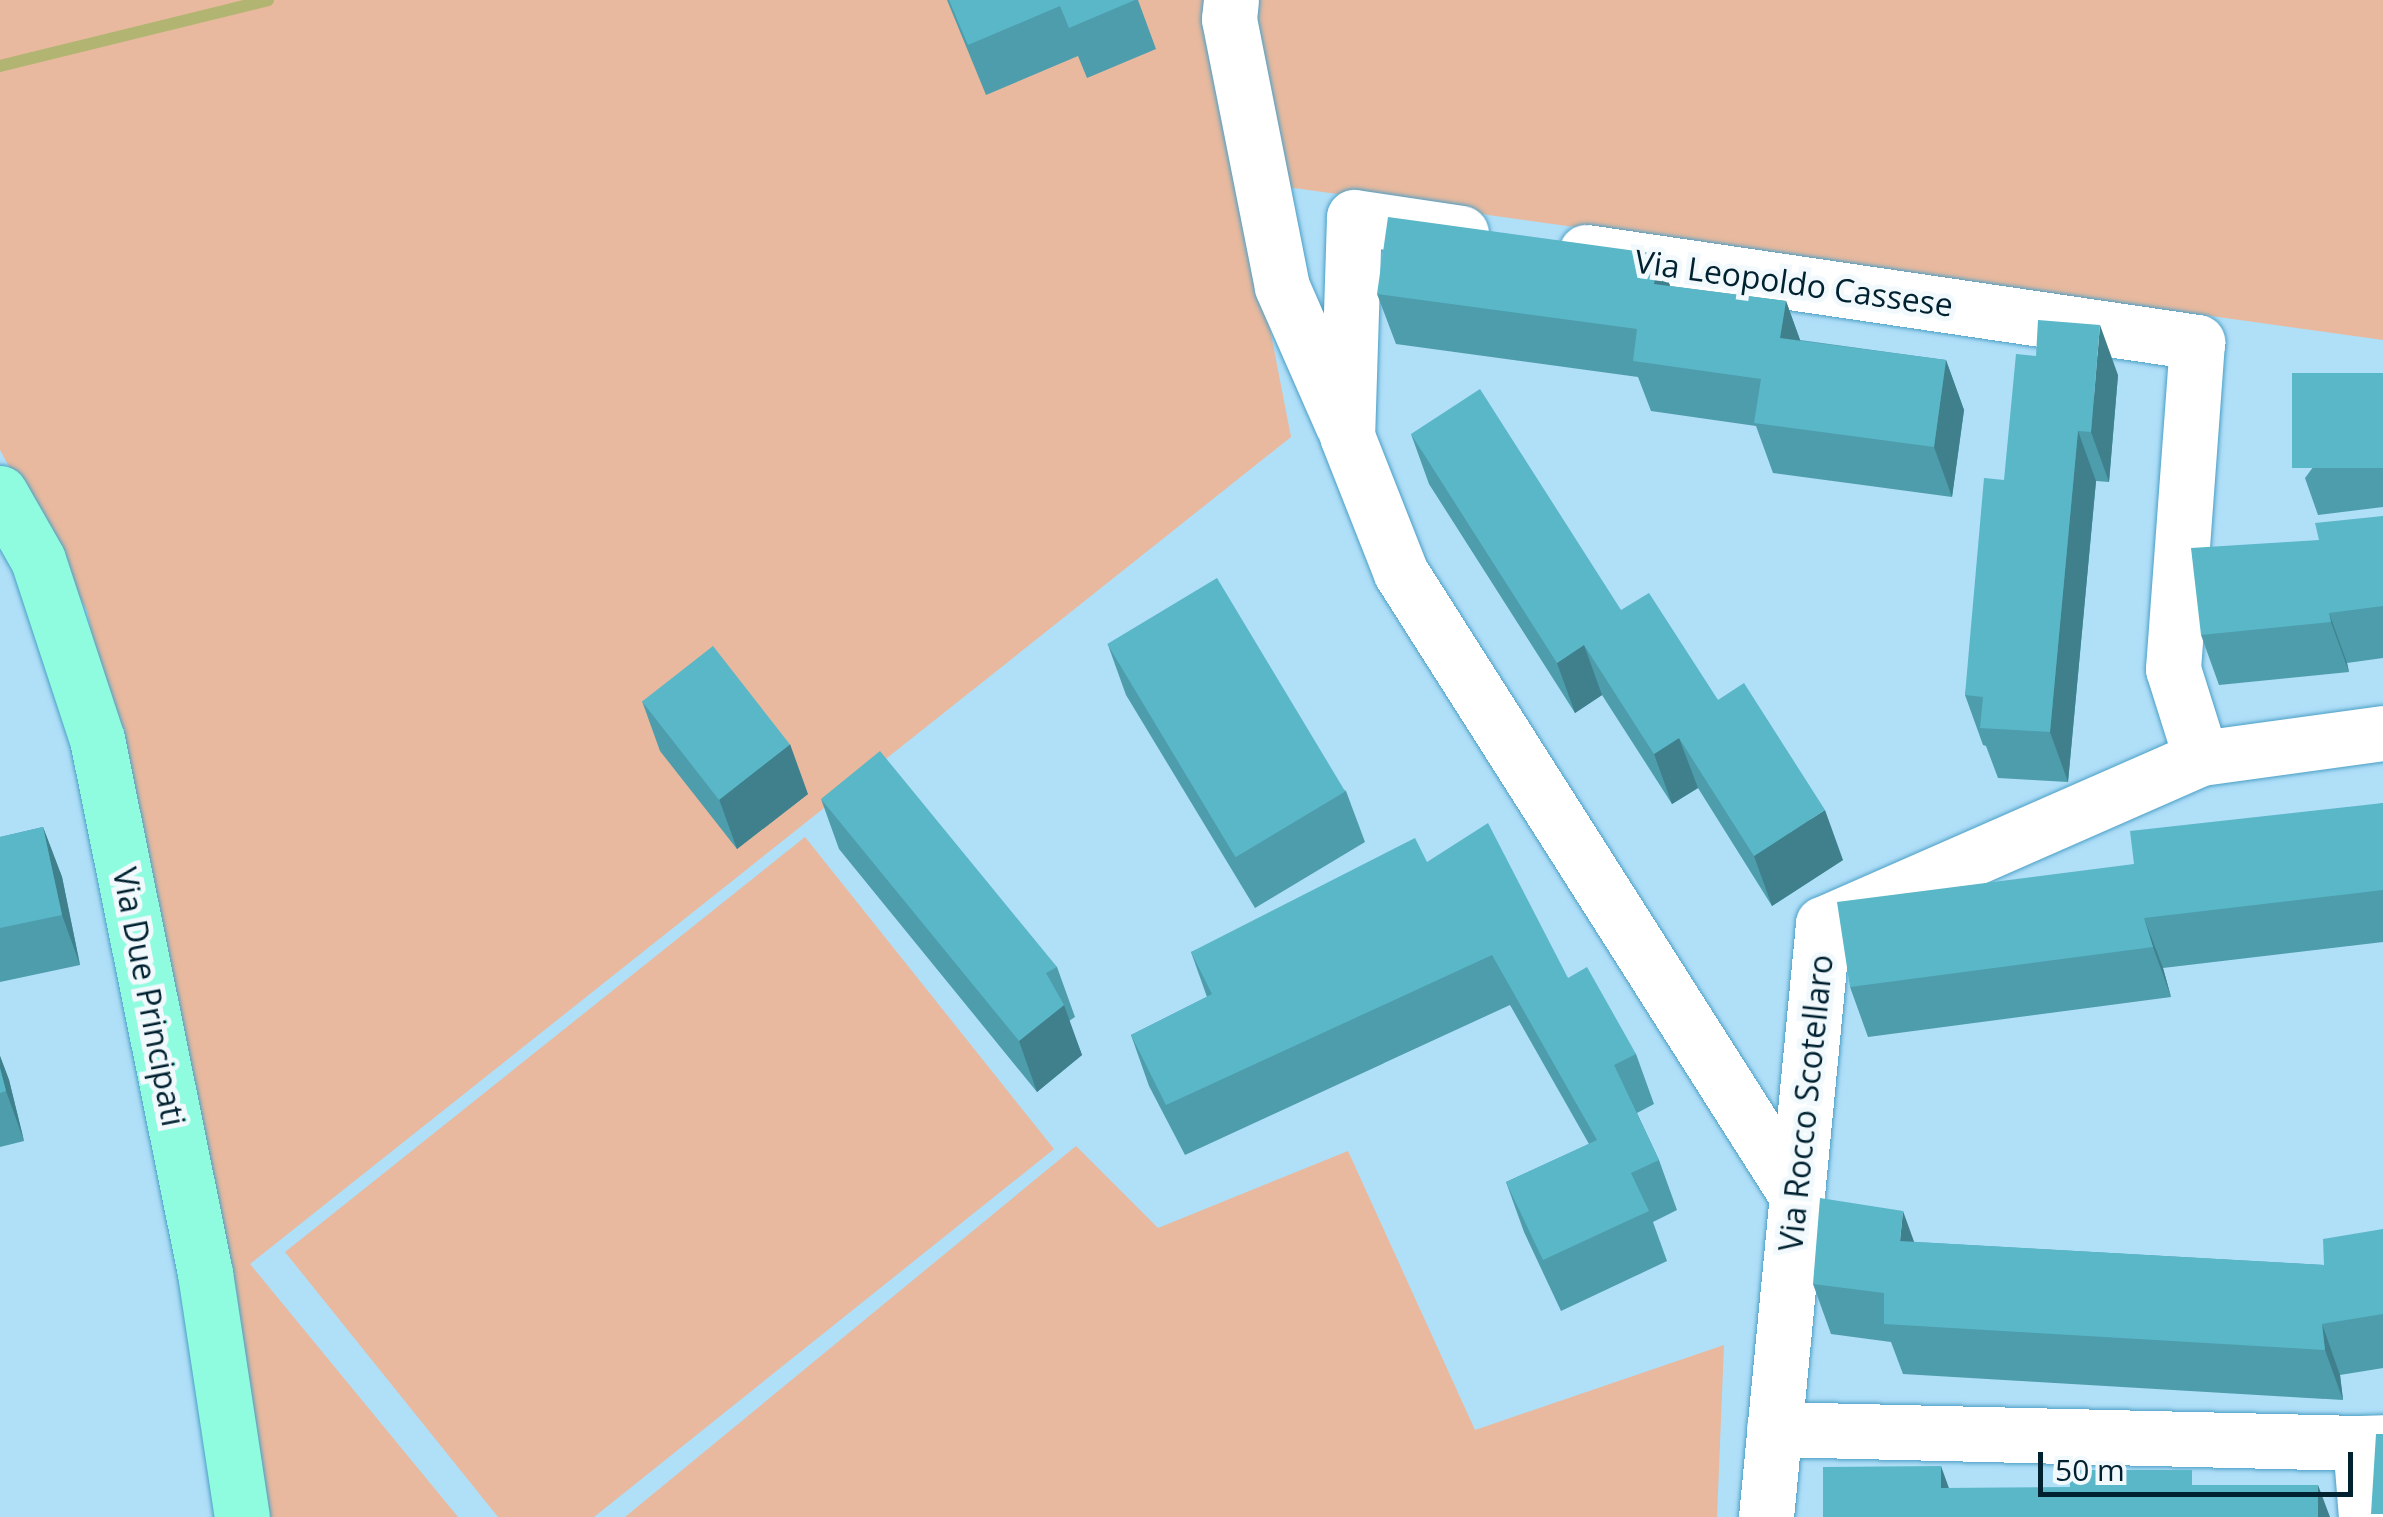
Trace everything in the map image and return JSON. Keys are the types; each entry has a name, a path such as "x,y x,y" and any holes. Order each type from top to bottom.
{"main road":[{"name":"Via Due Principati","path":"0,493 38,560 97,739 205,1274 242,1517"}],"street":[{"path":"1231,0 1228,18 1282,288 1347,436"},
{"name":"Via Leopoldo Cassese","path":"1797,1196 1402,572 1347,436 1354,218 2197,342 2174,668 2202,758"},
{"name":"Via Rocco Scotellaro","path":"1766,1517 1823,924 2202,758 2383,732"},
{"path":"1774,1429 2372,1443 2366,1517"}],"shaded area":[{"path":"0,0 1217,0 1213,36 1291,437 250,1264 458,1517 263,1517 266,1490 87,611 0,450"},
{"path":"1246,0 2383,0 2383,340 1287,187"},
{"path":"805,837 1054,1149 594,1517 498,1517 285,1252"},
{"path":"1076,1146 1158,1228 1348,1151 1475,1430 1724,1345 1717,1517 625,1517"}],"building":[{"path":"949,0 1135,0 1069,28 1060,6 968,45"},
{"path":"1388,217 1658,254 1654,284 1786,301 1780,338 1946,360 1934,447 1754,423 1761,379 1633,361 1637,329 1377,294"},
{"path":"2038,320 2100,325 2091,432 2078,431 2050,732 1980,728 1983,697 1965,695 1984,478 2004,480 2016,354 2036,356"},
{"path":"2292,373 2383,373 2383,468 2292,468"},
{"path":"1480,389 1621,610 1649,593 1718,700 1744,683 1825,810 1754,856 1679,738 1654,754 1584,645 1557,663 1411,434"},
{"path":"2383,516 2383,606 2329,613 2331,622 2201,635 2191,548 2319,540 2315,523"},
{"path":"1217,578 1345,791 1236,857 1107,644"},
{"path":"713,646 790,745 719,800 642,701"},
{"path":"880,751 1057,967 1046,973 1064,1005 1019,1041 821,799"},
{"path":"2383,803 2383,890 2144,918 2153,947 1850,987 1837,902 2134,864 2130,831"},
{"path":"1488,823 1568,978 1587,967 1636,1054 1614,1065 1659,1160 1631,1173 1649,1211 1543,1260 1506,1182 1597,1140 1492,955 1166,1105 1131,1035 1212,994 1191,952 1415,838 1427,862"},
{"path":"43,827 62,915 0,928 0,837"},
{"path":"0,1068 6,1091 0,1093"},
{"path":"1820,1198 1903,1211 1900,1241 2324,1265 2323,1239 2383,1229 2383,1314 2322,1324 2325,1350 1884,1324 1884,1293 1813,1284"},
{"path":"2376,1434 2383,1434 2383,1514 2371,1514"},
{"path":"1941,1466 1941,1488 2070,1487 2070,1470 2192,1470 2192,1485 2318,1485 2318,1517 1823,1517 1823,1467"}],"waterway":[{"path":"0,66 268,0"}]}
